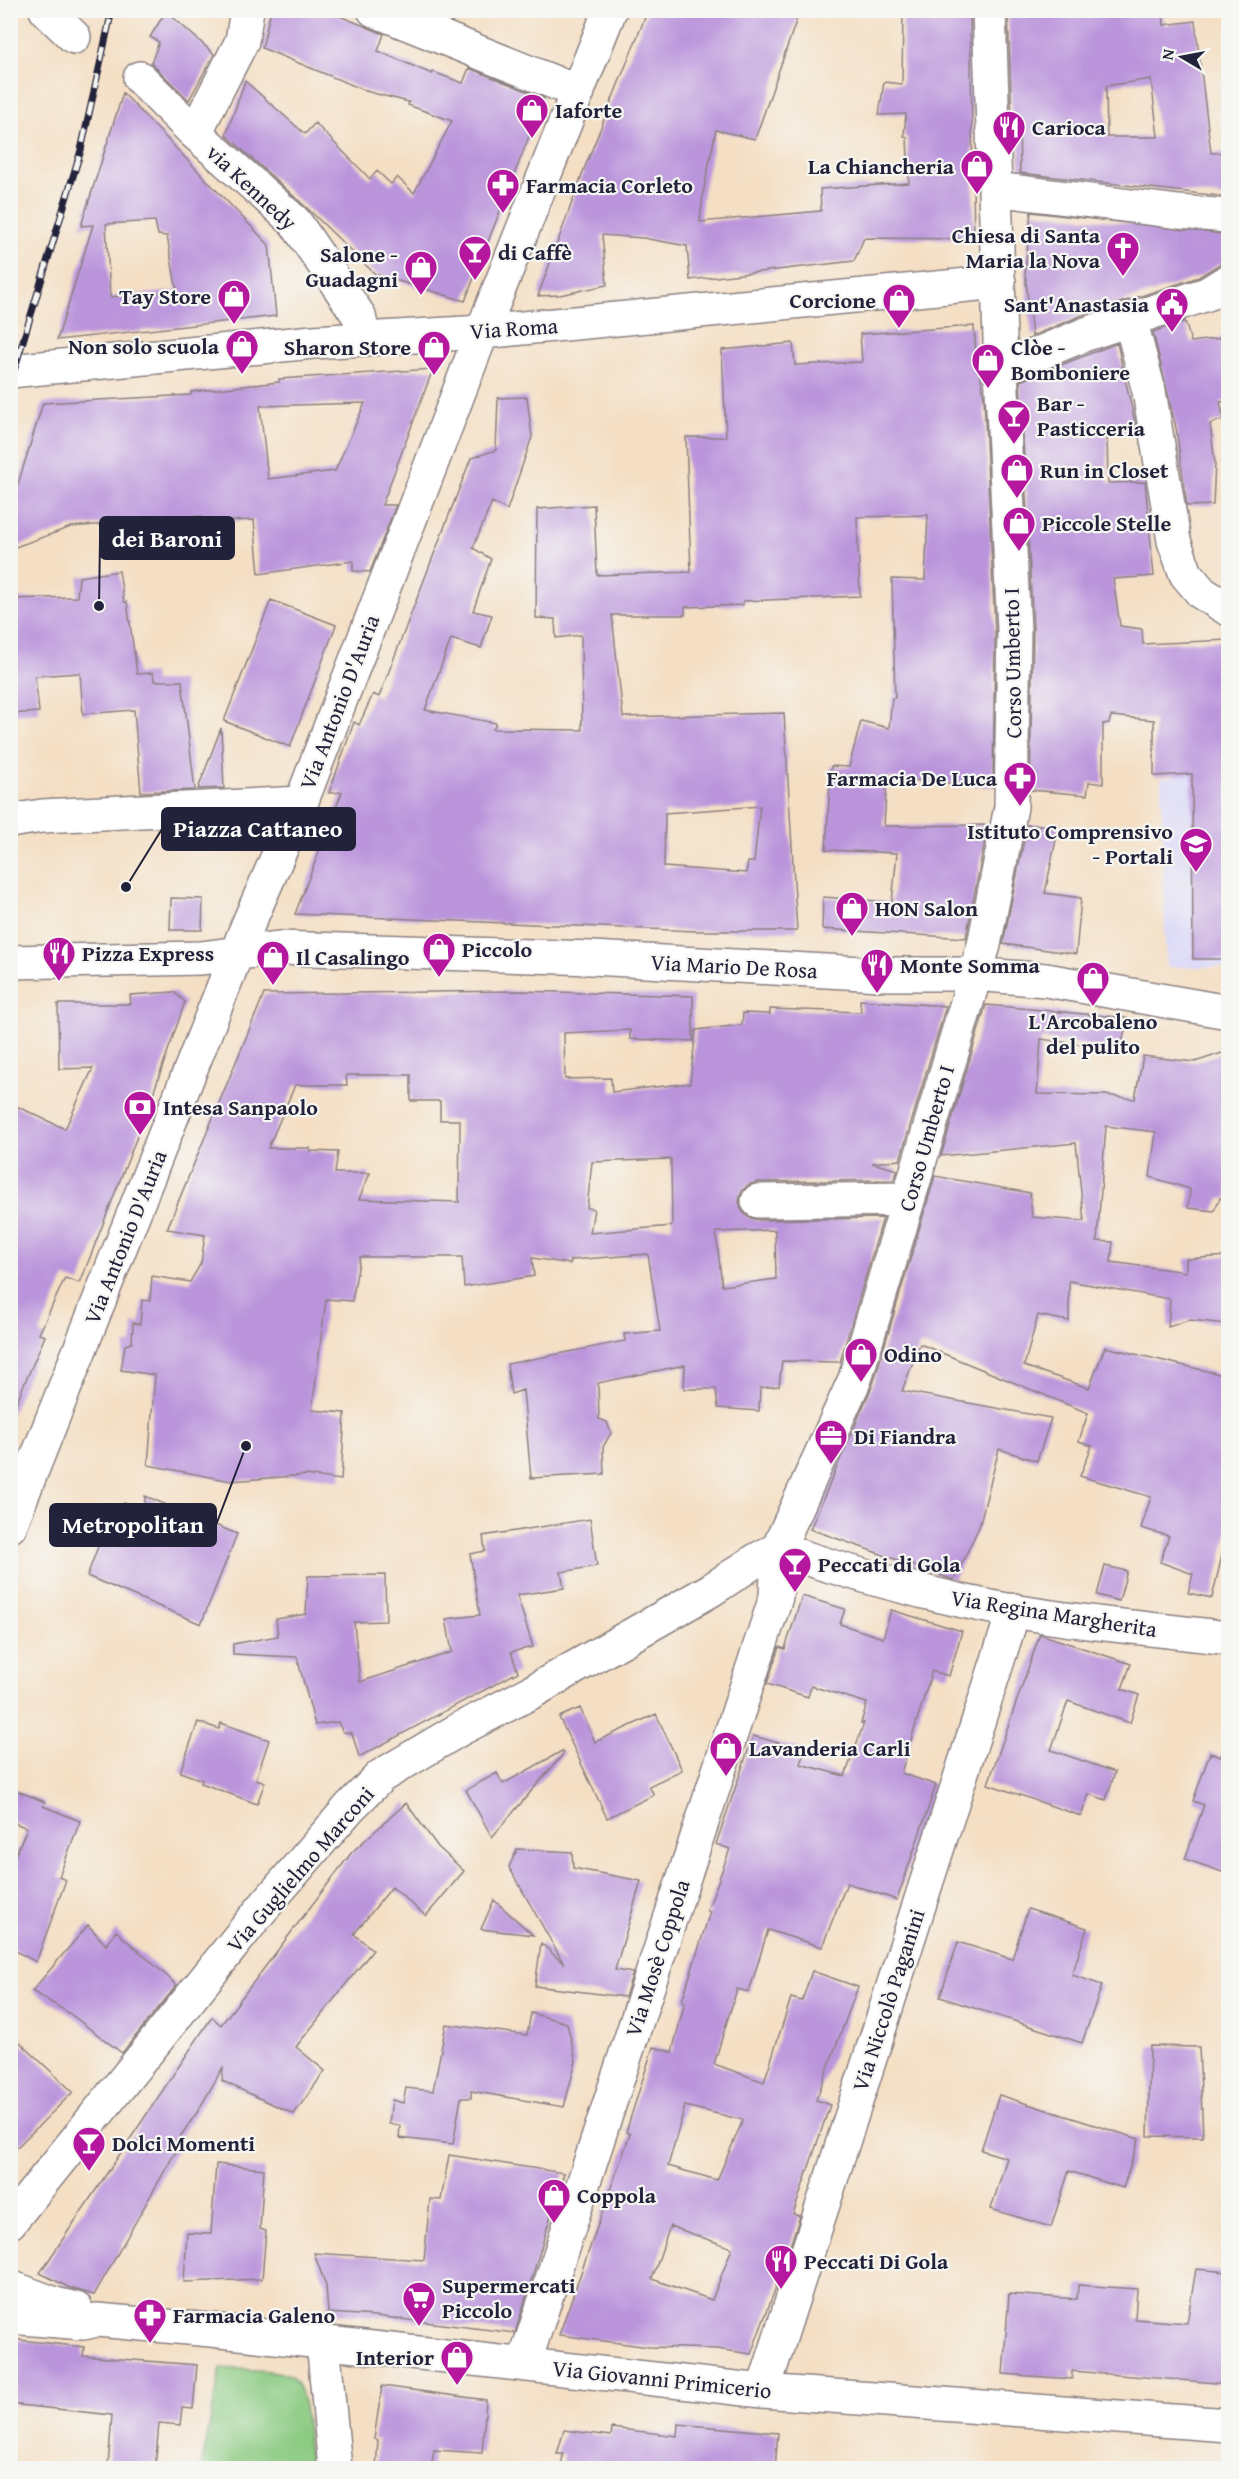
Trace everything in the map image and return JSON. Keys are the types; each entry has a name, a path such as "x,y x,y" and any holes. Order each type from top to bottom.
{"street":[{"path":"46,10 74,37"},
{"path":"195,133 242,41 247,10"},
{"path":"374,10 578,92"},
{"name":"Via Antonio D'Auria","path":"10,1526 237,955 301,803 482,332 610,10"},
{"name":"Corso Umberto I","path":"778,1549 855,1379 992,912 1011,807 1014,630 1001,369 989,10"},
{"name":"via Kennedy","path":"140,78 195,133 295,222 359,316 364,339"},
{"path":"995,189 1228,216"},
{"path":"1001,369 1130,319 1207,294 1228,281"},
{"name":"Via Roma","path":"19,370 313,342 482,332 999,282"},
{"path":"1130,319 1149,391 1174,541 1186,574 1202,593 1228,609"},
{"path":"10,821 42,816 301,803"},
{"name":"Via Mario De Rosa","path":"10,962 172,959 237,955 290,948 592,958 880,974 974,975 1046,980 1228,1012"},
{"path":"758,1201 908,1199"},
{"name":"Via Regina Margherita","path":"778,1549 826,1565 945,1596 1014,1610 1100,1624 1228,1638"},
{"name":"Via Guglielmo Marconi","path":"10,2222 261,1910 350,1807 381,1776 460,1729 530,1693 711,1590 758,1559 778,1549"},
{"name":"Via Mosè Coppola","path":"524,2364 776,1597 778,1549"},
{"name":"Via Niccolò Paganini","path":"763,2391 1014,1610"},
{"name":"Via Giovanni Primicerio","path":"10,2287 55,2304 79,2310 96,2320"},
{"name":"Via Giovanni Primicerio","path":"10,2317 83,2323 96,2320 323,2342 763,2391 1228,2426"},
{"path":"323,2342 335,2469"}],"shaded area":[{"name":"Istituto Comprensivo - Portali","path":"1175,723 1228,728 1228,967 1166,967 1161,778 1175,776"}],"green space":[{"path":"221,2368 278,2372 294,2379 303,2401 309,2468 201,2468"}],"building":[{"path":"271,10 325,10 384,34 378,51 432,74 433,72 463,83 469,68 544,98 465,301 375,274 307,208 226,135 245,81 305,134 315,123 370,179 377,171 391,184 397,177 414,193 452,121 408,105 409,102 369,92 262,48"},
{"path":"648,10 800,10 755,139 716,130 703,193 700,222 821,211 820,189 909,183 907,137 904,136 906,114 879,115 884,82 902,84 903,10 970,10 974,239 864,238 854,261 690,280 687,246 643,238 602,235 607,285 560,295 538,296 583,172"},
{"path":"1008,10 1163,10 1164,25 1195,21 1211,153 1228,152 1228,197 1020,173 1019,123 1012,123","holes":["1151,79 1158,137 1107,137 1106,86"]},
{"path":"166,11 214,54 189,100 151,63 159,42 150,37"},
{"path":"123,93 269,245 276,316 57,340 93,225 81,226","holes":["155,221 158,235 167,236 177,291 110,297 106,224"]},
{"name":"Chiesa di Santa Maria la Nova","path":"1031,212 1224,234 1228,247 1228,262 1218,265 1199,277 1080,316 1032,336 1025,272"},
{"path":"1185,321 1191,342 1228,337 1228,401 1220,402 1224,419 1210,424 1215,463 1213,505 1187,506 1176,428 1153,332"},
{"path":"974,326 977,371 980,371 984,398 995,630 993,787 887,778 884,826 988,825 966,938 822,929 823,897 892,902 897,853 826,850 831,766 849,767 861,721 889,728 892,698 895,698 892,579 925,580 928,515 857,517 860,596 743,601 743,605 685,607 685,615 612,615 623,717 784,713 797,931 695,931 295,914 342,792 329,793 354,722 359,725 373,694 379,697 471,458 496,450 498,398 527,397 532,437 507,510 492,502 473,548 491,559 473,611 492,615 481,648 451,639 425,710 496,723 493,729 582,730 581,635 556,638 555,619 536,618 537,509 594,505 597,575 691,572 686,437 726,437 722,350 793,343 795,365 862,362 860,334","holes":["760,806 754,862 748,862 746,873 664,867 665,813"]},
{"path":"1117,343 1137,431 1107,433 1108,483 1145,482 1154,576 1113,579 1120,626 1142,629 1143,644 1228,640 1228,959 1193,959 1192,774 1154,776 1154,720 1111,716 1109,723 1103,724 1103,784 1089,782 1087,795 1030,790 1033,629 1020,381"},
{"path":"433,369 382,505 396,505 370,572 353,571 353,561 259,574 254,520 202,522 202,516 71,527 10,549 10,510 43,403 191,395 191,392 279,382 279,379","holes":["365,403 335,471 268,479 260,406"]},
{"path":"119,571 124,602 127,602 137,674 153,673 154,681 182,681 195,790 141,792 134,710 83,714 80,673 35,676 39,712 10,714 10,599 77,597 79,577"},
{"path":"271,600 336,625 290,747 224,721"},
{"path":"221,728 224,788 198,789"},
{"path":"1027,825 1059,825 1045,893 1081,898 1076,954 1003,944"},
{"path":"171,898 203,899 202,930 170,930"},
{"path":"520,991 693,996 693,1041 630,1039 630,1030 564,1033 565,1079 611,1078 612,1092 690,1083 696,1030 742,1025 743,1013 770,1014 770,1009 861,1012 860,1000 946,1006 900,1160 872,1163 898,1170 894,1180 758,1182 748,1185 741,1192 739,1202 742,1211 748,1217 758,1220 883,1218 840,1362 782,1361 779,1386 760,1388 759,1411 718,1408 716,1389 684,1389 685,1365 598,1383 599,1419 607,1422 611,1433 603,1447 604,1474 531,1478 523,1390 511,1394 507,1364 625,1341 624,1334 660,1331 648,1254 571,1260 570,1264 532,1258 534,1276 464,1287 462,1257 360,1257 352,1301 326,1299 312,1410 345,1413 341,1480 306,1475 231,1481 148,1465 155,1375 121,1370 125,1345 132,1343 133,1323 140,1324 142,1300 150,1301 152,1276 190,1282 201,1263 205,1235 167,1229 264,994","holes":["346,1075 411,1075 411,1101 440,1101 440,1120 460,1120 459,1202 359,1199 370,1173 335,1173 338,1152 310,1151 310,1148 268,1148 295,1085 347,1085","671,1159 672,1226 590,1233 594,1209 587,1208 592,1162","775,1230 776,1279 722,1286 716,1232"]},
{"path":"174,992 185,1002 147,1111 80,1283 65,1278 39,1334 45,1336 10,1417 10,1103 65,1129 93,1068 59,1069 58,1004 131,1004 130,995"},
{"path":"986,1005 1127,1018 1121,1050 1041,1039 1037,1094 1104,1095 1135,1099 1143,1056 1195,1062 1228,1051 1228,1199 1220,1198 1214,1211 1188,1208 1190,1189 1150,1177 1156,1132 1106,1126 1097,1241 1113,1242 1111,1262 1186,1272 1186,1259 1228,1256 1228,1324 1189,1320 1168,1327 1170,1299 1069,1281 1069,1321 1038,1315 1024,1366 1089,1388 1105,1347 1228,1376 1228,1530 1212,1598 1188,1593 1193,1574 1160,1562 1169,1536 1141,1528 1151,1497 1080,1476 1092,1446 1079,1441 1088,1413 920,1344 902,1391 1051,1418 1037,1461 999,1449 979,1527 954,1580 810,1529 873,1384 935,1176 1030,1193 1032,1217 1084,1221 1076,1143 941,1156"},
{"path":"145,1496 237,1534 201,1624 87,1576 109,1517 119,1521 124,1503 144,1512"},
{"path":"590,1519 597,1566 561,1572 564,1588 517,1595 533,1647 511,1652 518,1672 359,1757 352,1733 343,1732 338,1722 315,1725 297,1657 233,1654 233,1644 278,1636 276,1619 306,1614 308,1576 385,1575 386,1621 354,1622 360,1682 452,1652 446,1619 480,1615 470,1554 485,1551 483,1536"},
{"path":"1105,1566 1127,1571 1119,1601 1097,1595"},
{"path":"802,1596 845,1609 840,1624 883,1638 891,1610 962,1631 949,1676 932,1671 901,1773 936,1785 897,1900 847,1883 822,1947 768,1930 749,1992 737,1989 714,2064 764,2082 791,1998 802,2001 812,1971 858,1987 816,2100 830,2105 793,2214 800,2216 751,2354 717,2349 649,2347 559,2335 630,2134 626,2132 653,2047 672,2052 685,2002 682,2001 710,1912 707,1911 730,1849 716,1844 753,1736 805,1750 800,1764 845,1776 864,1723 861,1723 867,1703 811,1686 808,1697 767,1684 779,1647 785,1649","holes":["685,2106 743,2120 717,2180 668,2166","670,2226 732,2248 712,2300 652,2279"]},
{"path":"1040,1634 1131,1664 1122,1689 1139,1695 1130,1723 1068,1701 1051,1750 1115,1772 1106,1800 1089,1794 1081,1816 988,1784"},
{"path":"580,1708 595,1742 656,1714 682,1770 649,1786 654,1795 607,1818 559,1717"},
{"path":"198,1722 219,1729 221,1723 269,1740 256,1779 265,1782 257,1804 201,1783 202,1780 180,1772"},
{"path":"1225,1746 1228,1747 1228,1874 1185,1859 1204,1805 1193,1801 1210,1753 1221,1757"},
{"path":"562,1751 564,1753 492,1837 466,1790 497,1773 503,1784"},
{"path":"10,1788 45,1802 43,1806 80,1821 59,1877 66,1880 36,1962 10,1948 10,1868 27,1828 10,1821"},
{"path":"406,1803 438,1847 464,1871 426,1916 392,1887 354,1934 373,1950 296,2047 325,2071 294,2114 222,2081 223,2067 198,2111 175,2144 180,2144 94,2295 70,2288 40,2273 212,2017 221,2025 352,1852"},
{"path":"517,1849 572,1852 573,1868 641,1881 615,1970 633,1973 625,1997 535,1986 541,1943 564,1964 509,1867"},
{"path":"494,1900 533,1935 481,1929"},
{"path":"1028,1909 1087,1928 1072,1975 1102,1985 1082,2043 940,1997 958,1942 1012,1959"},
{"path":"88,1925 106,1945 116,1931 177,1985 122,2053 69,2013 32,1991"},
{"path":"531,2013 567,2023 576,2061 564,2107 471,2091 471,2098 461,2098 453,2144 399,2138 400,2126 389,2124 392,2100 403,2103 406,2088 433,2091 446,2024 527,2035"},
{"path":"10,2033 73,2092 10,2154"},
{"path":"1150,2046 1199,2047 1203,2137 1148,2136"},
{"path":"999,2095 1139,2139 1123,2188 1069,2171 1051,2227 991,2209 1007,2158 981,2150"},
{"path":"449,2155 564,2173 515,2333 376,2316 328,2313 326,2286 314,2253 424,2260 430,2199 441,2200"},
{"path":"216,2164 264,2169 260,2229 266,2231 262,2279 184,2282 187,2233 211,2234"},
{"path":"1196,2269 1228,2272 1228,2384 1072,2371 1072,2379 1003,2374 1009,2294 1077,2299 1078,2285 1137,2289 1135,2319 1187,2323"},
{"path":"10,2339 84,2347 83,2356 197,2365 193,2409 182,2408 180,2425 159,2423 155,2469 108,2466 112,2415 10,2404"},
{"path":"382,2386 486,2400 482,2453 434,2450 431,2469 376,2469 378,2440 374,2439"},
{"path":"678,2424 778,2433 775,2469 561,2469 563,2454 557,2454 564,2430 611,2436 612,2428 677,2436"}],"railway":[{"path":"10,384 81,150 112,10"}],"place":[{"name":"Iaforte","path":"532,139"},
{"name":"Carioca","path":"1009,156"},
{"name":"La Chiancheria","path":"977,195"},
{"name":"Farmacia Corleto","path":"503,214"},
{"name":"Chiesa di Santa Maria la Nova","path":"1123,277"},
{"name":"di Caffè","path":"475,281"},
{"name":"Salone - Guadagni","path":"421,296"},
{"name":"Tay Store","path":"234,325"},
{"name":"Corcione","path":"899,329"},
{"name":"Sant'Anastasia","path":"1172,333"},
{"name":"Non solo scuola","path":"242,375"},
{"name":"Sharon Store","path":"434,376"},
{"name":"Clòe - Bomboniere","path":"988,389"},
{"name":"Bar - Pasticceria","path":"1014,445"},
{"name":"Run in Closet","path":"1017,499"},
{"name":"Piccole Stelle","path":"1019,552"},
{"name":"dei Baroni","path":"99,606"},
{"name":"Farmacia De Luca","path":"1020,807"},
{"name":"Istituto Comprensivo - Portali","path":"1196,873"},
{"name":"Piazza Cattaneo","path":"126,887"},
{"name":"HON Salon","path":"852,937"},
{"name":"Piccolo","path":"439,978"},
{"name":"Pizza Express","path":"59,982"},
{"name":"Il Casalingo","path":"273,986"},
{"name":"Monte Somma","path":"877,994"},
{"name":"L'Arcobaleno del pulito","path":"1093,1007"},
{"name":"Intesa Sanpaolo","path":"140,1136"},
{"name":"Odino","path":"861,1383"},
{"name":"Metropolitan","path":"246,1446"},
{"name":"Di Fiandra","path":"831,1465"},
{"name":"Peccati di Gola","path":"795,1593"},
{"name":"Lavanderia Carli","path":"726,1777"},
{"name":"Dolci Momenti","path":"89,2172"},
{"name":"Coppola","path":"554,2224"},
{"name":"Peccati Di Gola","path":"781,2290"},
{"name":"Supermercati Piccolo","path":"419,2327"},
{"name":"Farmacia Galeno","path":"150,2344"},
{"name":"Interior","path":"457,2386"}]}
